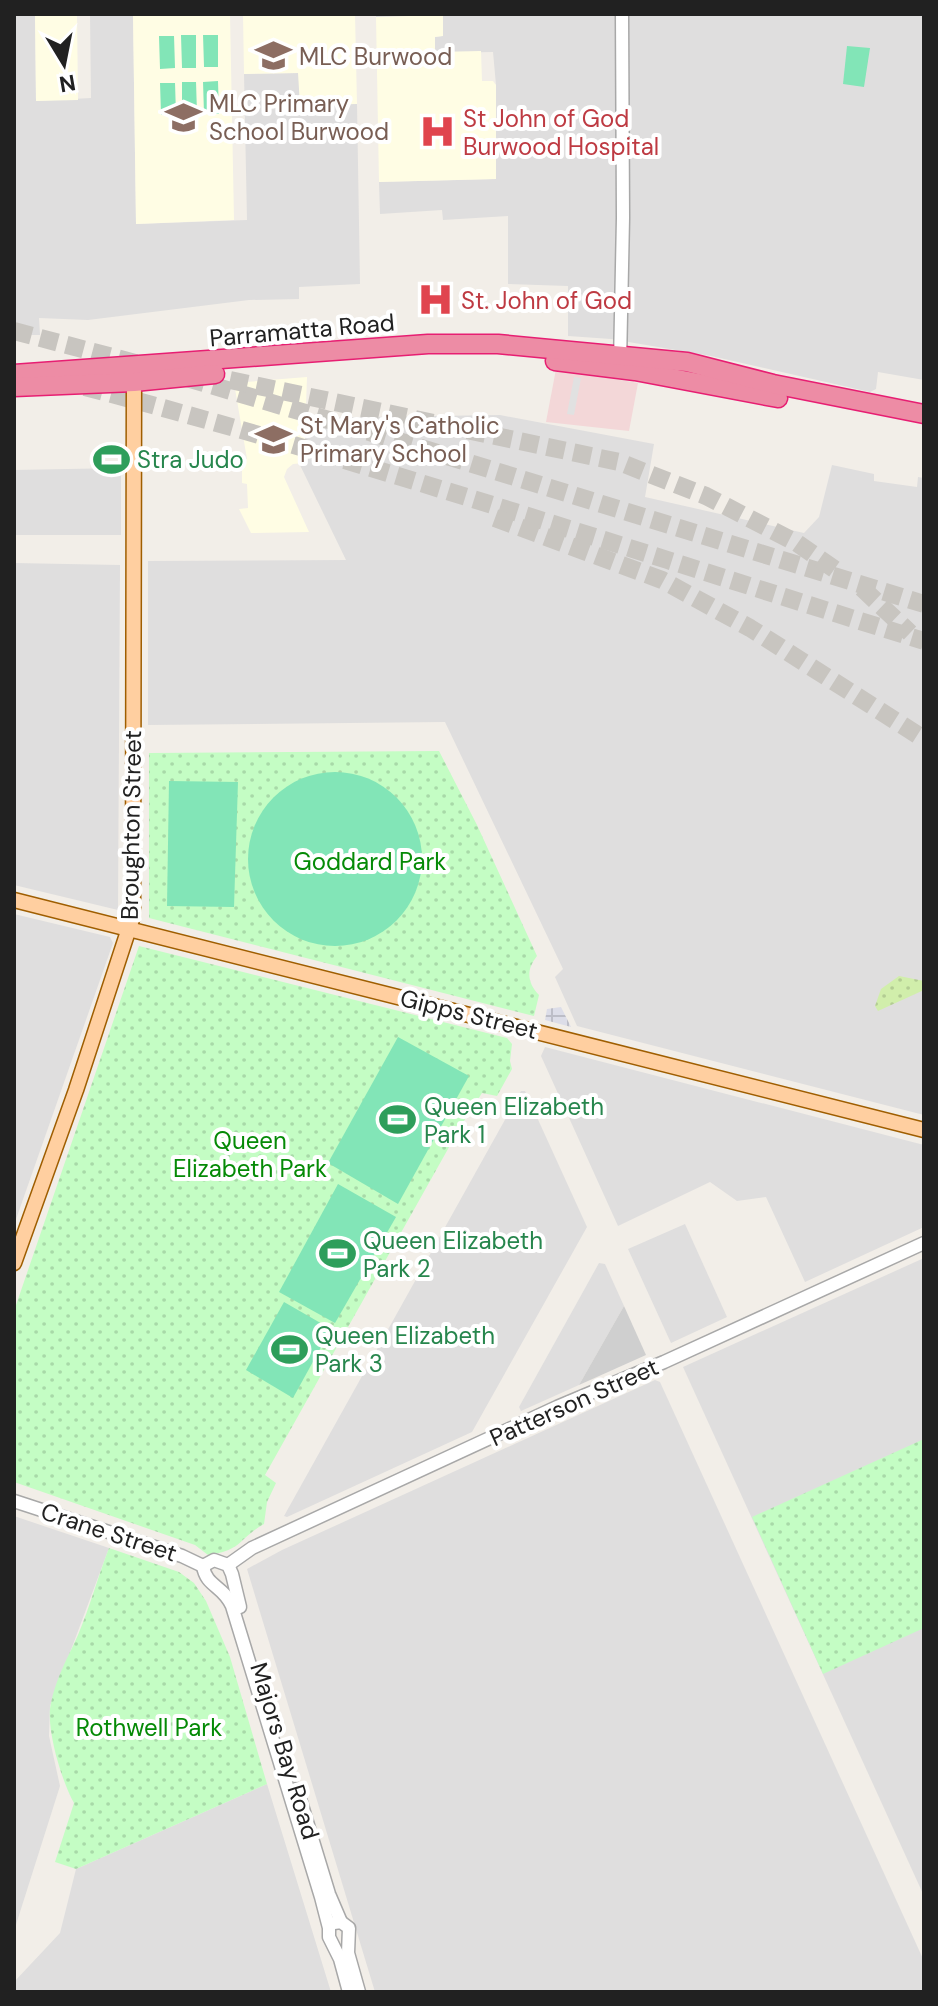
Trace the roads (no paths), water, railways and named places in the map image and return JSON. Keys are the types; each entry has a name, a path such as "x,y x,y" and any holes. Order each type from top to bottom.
{"highway":[{"name":"Parramatta Road","path":"14,387 134,375 431,356 687,362 773,384 924,414"},
{"name":"Parramatta Road","path":"620,362 741,390 924,426"},
{"name":"Parramatta Road","path":"14,374 134,375"}],"main road":[{"name":"Broughton Street","path":"14,1263 130,928 135,899 134,375"},
{"name":"Gipps Street","path":"14,900 924,1130"}],"street":[{"path":"620,362 622,14"},
{"name":"Patterson Street","path":"219,1586 229,1585 230,1571 252,1548 924,1243"},
{"name":"Crane Street","path":"14,1501 182,1556 203,1566"},
{"path":"203,1566 214,1560 230,1571"},
{"name":"Majors Bay Road","path":"203,1566 207,1579 219,1586 229,1598 335,1925"},
{"name":"Majors Bay Road","path":"230,1571 329,1894 335,1925"},
{"path":"349,1992 329,1937 335,1925 349,1928 348,1953 359,1992"},
{"path":"333,1942 339,1944 348,1939"}],"tunnel":[{"path":"14,331 139,364"},
{"path":"187,378 924,604"},
{"path":"230,380 619,462 706,496 797,543 837,571"},
{"path":"85,387 401,477 924,641"},
{"path":"495,518 662,580 750,628 924,739"},
{"path":"862,588 910,633"}],"place":[{"name":"MLC Burwood","path":"273,56"},
{"name":"MLC Primary School Burwood","path":"183,117"},
{"name":"St John of God Burwood Hospital","path":"437,132"},
{"name":"St. John of God","path":"435,300"},
{"name":"St Mary's Catholic Primary School","path":"274,439"},
{"name":"Stra Judo","path":"111,459"},
{"name":"Queen Elizabeth Park 1","path":"398,1120"},
{"name":"Queen Elizabeth Park 2","path":"337,1254"},
{"name":"Queen Elizabeth Park 3","path":"289,1349"}],"park label":[{"name":"Goddard Park","path":"370,861"},
{"name":"Queen Elizabeth Park","path":"250,1154"},
{"name":"Rothwell Park","path":"149,1727"}]}
